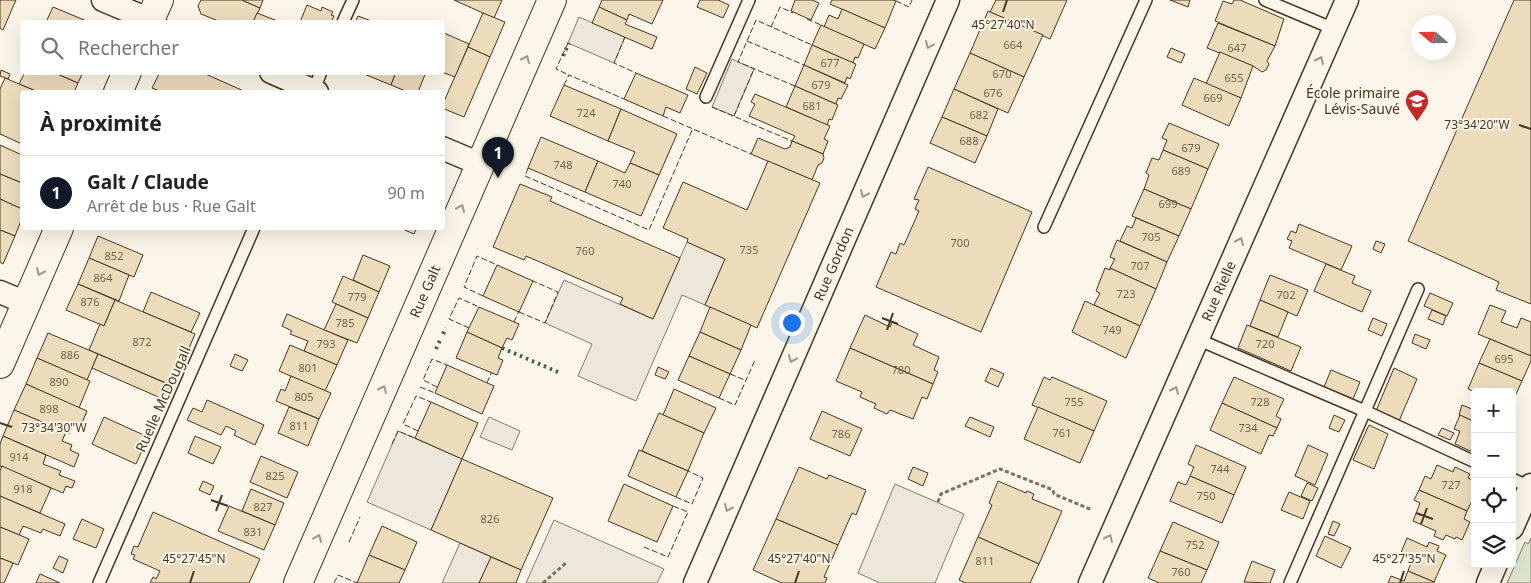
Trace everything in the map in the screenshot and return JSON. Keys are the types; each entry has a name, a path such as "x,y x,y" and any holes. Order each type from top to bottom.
{"main road":[{"name":"Rue Galt","path":"298,583 552,0"},
{"path":"119,90 126,75"},
{"path":"0,364 58,230"}],"street":[{"path":"103,0 153,16"},
{"name":"Rue Gordon","path":"695,583 948,0"},
{"name":"Rue Rielle","path":"1090,583 1346,0"},
{"path":"280,75 316,87"},
{"path":"445,149 480,164"},
{"path":"0,292 26,303"},
{"path":"1513,523 1524,484"},
{"path":"1488,583 1494,568"}],"lane":[{"path":"344,20 353,0"},
{"path":"706,97 749,0"},
{"path":"1044,228 1146,0"},
{"path":"1265,0 1334,29"},
{"name":"Ruelle McDougall","path":"99,583 253,230"},
{"path":"1290,583 1418,289"},
{"path":"1198,339 1365,411 1471,460"}],"path":[{"path":"938,502 941,494 1000,469 1053,490 1054,494 1092,510"},
{"path":"543,583 567,562"}],"green space":[{"path":"1531,538 1531,583 1507,583 1514,568 1516,568 1516,562 1525,542 1528,544"}],"shaded area":[{"path":"579,17 625,37 614,63 568,43"},
{"path":"732,59 754,69 734,116 712,107"},
{"path":"687,242 725,259 705,305 682,295 636,401 578,376 592,344 545,323 564,280 653,319"},
{"path":"489,417 520,431 512,450 480,437"},
{"path":"398,431 462,459 431,530 367,502"},
{"path":"895,484 964,514 935,583 880,583 858,573"},
{"path":"554,520 664,569 657,583 526,583"},
{"path":"460,543 491,557 479,583 442,583"}],"building":[{"path":"0,0 16,0 3,30 0,28"},
{"path":"201,0 242,0 260,8 254,20 216,20 201,14 198,6"},
{"path":"242,0 263,0 260,8"},
{"path":"454,0 502,0 494,18"},
{"path":"602,0 663,0 652,24 629,14 627,20 599,7"},
{"path":"700,0 718,0 729,5 723,18 697,7"},
{"path":"795,0 812,0 819,3 811,20 791,11"},
{"path":"832,0 896,1 885,28 830,4"},
{"path":"996,0 1067,0 1050,39 990,12"},
{"path":"1170,0 1190,0 1188,7"},
{"path":"1234,0 1240,0 1284,19 1275,46 1215,21 1223,1 1232,4"},
{"path":"1514,0 1531,0 1531,304 1496,290 1499,282 1408,241"},
{"path":"307,5 321,11 322,7 333,12 331,15 334,16 332,20 301,20"},
{"path":"53,7 84,20 47,20"},
{"path":"599,7 627,20 625,24 657,37 652,49 592,23"},
{"path":"842,9 885,28 875,49 824,27 829,15 838,19"},
{"path":"988,11 1043,35 1024,77 970,53"},
{"path":"257,13 275,20 254,20"},
{"path":"483,13 505,22 490,57 468,47"},
{"path":"358,16 369,20 356,20"},
{"path":"1218,23 1275,46 1267,61 1269,64 1266,70 1262,72 1253,66 1207,48"},
{"path":"821,25 864,44 858,58 855,57 853,63 812,45"},
{"path":"445,33 469,44 455,77 445,73"},
{"path":"812,45 856,64 850,79 847,77 845,83 804,65"},
{"path":"468,47 490,57 464,117 445,109 445,99"},
{"path":"1171,48 1185,54 1181,63 1167,57"},
{"path":"1220,52 1253,66 1241,98 1206,84"},
{"path":"970,53 1024,77 1008,113 954,89"},
{"path":"804,65 848,85 841,99 838,98 836,104 795,86"},
{"path":"695,67 707,73 697,94 686,89"},
{"path":"1,70 10,74 8,79 0,76"},
{"path":"636,73 688,95 680,113 666,107 663,116 624,99"},
{"path":"24,75 60,75 78,83 75,90 33,90 19,84"},
{"path":"60,75 82,75 78,83"},
{"path":"158,75 208,75 242,90 157,90 152,88"},
{"path":"366,75 395,75 391,85"},
{"path":"395,75 425,75 419,90 403,90 391,85"},
{"path":"5,78 33,90 20,90 20,143 0,134 0,89"},
{"path":"1194,78 1241,98 1229,126 1182,105"},
{"path":"564,85 621,109 608,141 550,116"},
{"path":"795,86 838,105 832,120 829,119 827,125 786,107"},
{"path":"954,89 998,109 987,136 942,117"},
{"path":"755,94 830,126 824,139 828,141 823,154 792,141 795,136 749,116 755,104 751,102"},
{"path":"621,109 677,134 659,175 630,163 635,152 608,141"},
{"path":"942,117 987,136 975,163 930,143"},
{"path":"1169,123 1219,144 1208,169 1163,150 1167,140 1162,138"},
{"path":"541,137 598,161 585,192 528,168"},
{"path":"758,138 785,149 790,147 792,141 823,154 824,158 822,163 818,165 812,180 751,154"},
{"path":"0,145 20,154 20,182 0,174"},
{"path":"1163,150 1208,169 1191,209 1144,189 1149,175 1146,173 1152,158 1159,160"},
{"path":"598,161 625,173 630,163 659,175 641,216 585,192"},
{"path":"768,161 820,183 757,328 705,305 725,259 687,242 688,239 663,228 683,182 747,210"},
{"path":"928,167 1032,212 981,332 876,287 891,252 896,254 900,243 904,245 919,211 915,209 919,200 914,199"},
{"path":"0,174 20,182 20,208 0,199"},
{"path":"520,184 552,197 550,201 680,258 653,319 620,304 623,298 526,256 524,260 493,247"},
{"path":"1144,189 1191,209 1179,236 1132,216"},
{"path":"0,199 20,208 20,223 15,236 0,230"},
{"path":"1136,218 1179,236 1167,262 1120,241 1127,226 1132,228"},
{"path":"1299,224 1352,246 1341,270 1289,248 1292,241 1287,239 1291,231 1296,233"},
{"path":"0,230 15,236 3,264 0,262"},
{"path":"405,230 416,230 414,234"},
{"path":"98,236 143,255 134,277 89,258"},
{"path":"1117,240 1167,262 1156,289 1110,268 1115,259 1110,257"},
{"path":"1376,241 1385,244 1381,253 1373,249"},
{"path":"363,255 390,266 379,292 353,280"},
{"path":"89,258 129,275 119,301 78,284"},
{"path":"1326,264 1355,276 1352,283 1371,291 1362,312 1314,291"},
{"path":"497,265 533,281 519,312 483,296"},
{"path":"1105,268 1110,270 1110,268 1156,289 1140,326 1094,305 1100,293 1096,291"},
{"path":"1270,275 1308,290 1297,316 1260,300"},
{"path":"343,276 379,292 368,318 332,302"},
{"path":"78,284 115,300 104,326 66,310"},
{"path":"151,292 200,313 191,332 143,312"},
{"path":"1430,293 1453,303 1447,316 1424,306"},
{"path":"115,300 195,334 173,386 89,350 100,324 104,326"},
{"path":"1260,300 1288,312 1278,337 1250,326"},
{"path":"1085,301 1140,326 1126,358 1072,332"},
{"path":"336,304 368,318 357,343 324,330"},
{"path":"1490,305 1506,311 1501,322 1517,328 1521,318 1531,322 1531,356 1478,334"},
{"path":"479,307 519,324 512,340 507,338 502,348 467,332"},
{"path":"710,307 751,325 741,350 700,332"},
{"path":"1432,310 1446,316 1443,325 1428,319"},
{"path":"287,314 348,340 337,365 304,351 308,341 290,334 292,331 282,326"},
{"path":"865,315 890,327 892,322 918,334 913,345 939,357 934,370 938,372 933,384 850,348"},
{"path":"1373,318 1387,324 1382,336 1368,330"},
{"path":"1247,325 1301,347 1291,371 1238,348"},
{"path":"467,332 502,348 498,358 503,360 497,375 456,358"},
{"path":"700,332 741,350 730,374 689,356"},
{"path":"48,333 98,354 87,380 37,358"},
{"path":"1415,334 1430,340 1426,349 1412,343"},
{"path":"1490,339 1531,356 1531,361 1522,381 1479,363"},
{"path":"290,345 337,365 325,391 279,371"},
{"path":"850,348 933,384 927,399 922,397 913,419 890,410 887,414 874,408 876,404 860,397 862,392 836,381"},
{"path":"98,354 170,385 163,399 92,368"},
{"path":"235,354 248,360 242,371 230,366"},
{"path":"689,356 730,374 719,398 678,380"},
{"path":"37,358 90,381 79,408 26,384"},
{"path":"1479,363 1522,381 1516,394 1516,388 1468,389"},
{"path":"447,365 494,386 482,414 435,393"},
{"path":"658,367 669,372 665,379 655,375"},
{"path":"991,368 1004,374 998,387 985,381"},
{"path":"1394,368 1417,379 1399,421 1376,411"},
{"path":"1331,370 1360,382 1353,399 1324,387"},
{"path":"291,376 331,393 319,419 276,401 281,389 285,391"},
{"path":"1044,377 1050,380 1052,377 1107,401 1094,431 1032,405"},
{"path":"1234,377 1284,399 1276,416 1281,419 1277,428 1222,403"},
{"path":"26,384 87,411 81,425 74,423 69,434 14,410"},
{"path":"674,389 716,408 704,433 663,415"},
{"path":"207,400 264,425 255,445 234,435 236,431 226,426 221,435 187,420 193,408 202,412"},
{"path":"431,402 478,423 462,459 415,438"},
{"path":"1222,403 1277,428 1273,436 1269,435 1261,454 1210,430"},
{"path":"1462,405 1471,409 1471,420 1459,415"},
{"path":"289,407 319,419 308,446 278,433"},
{"path":"1038,407 1094,431 1080,463 1024,439"},
{"path":"14,410 66,432 62,441 72,445 70,450 79,454 74,467 3,436"},
{"path":"822,411 862,429 850,456 810,439"},
{"path":"659,413 704,433 688,471 642,451"},
{"path":"1334,415 1345,420 1339,432 1329,428"},
{"path":"1460,415 1471,420 1471,451 1455,444 1460,431 1454,429"},
{"path":"104,417 148,437 136,464 92,444"},
{"path":"970,417 994,427 990,437 965,426"},
{"path":"1369,425 1388,434 1374,469 1353,460"},
{"path":"1442,428 1454,433 1450,440 1438,435"},
{"path":"3,436 46,455 43,464 61,471 59,475 75,481 72,488 66,486 63,493 0,466 0,444"},
{"path":"195,436 221,447 213,464 188,453"},
{"path":"1196,445 1246,467 1234,495 1190,476 1194,467 1188,464"},
{"path":"1308,445 1328,454 1315,485 1295,476"},
{"path":"639,450 688,471 676,497 628,476"},
{"path":"261,456 298,472 287,498 250,482"},
{"path":"462,459 553,498 521,570 431,530"},
{"path":"1437,465 1453,472 1455,467 1470,474 1468,478 1471,479 1471,503 1467,511 1419,490 1425,476 1431,479"},
{"path":"2,466 51,488 40,513 0,496 0,471"},
{"path":"799,467 827,479 829,475 866,490 856,515 852,513 838,545 776,519"},
{"path":"913,467 928,473 923,486 908,479"},
{"path":"1190,476 1234,495 1222,523 1170,501 1178,482 1186,485"},
{"path":"203,481 214,486 210,495 199,490"},
{"path":"998,481 1026,493 1027,491 1034,494 1032,499 1062,511 1039,564 978,537 992,505 989,503"},
{"path":"1307,483 1318,488 1312,501 1301,496"},
{"path":"624,484 673,506 657,542 608,521"},
{"path":"251,489 284,503 275,525 242,511"},
{"path":"1419,490 1467,511 1464,519 1470,522 1462,540 1446,535 1443,540 1434,536 1436,531 1413,521 1420,503 1414,500"},
{"path":"1289,492 1310,501 1303,519 1281,510"},
{"path":"0,496 65,524 60,536 43,529 41,533 23,526 19,535 0,527"},
{"path":"229,506 275,525 264,550 218,531"},
{"path":"153,512 260,559 249,583 150,583 153,577 156,579 160,571 133,559 135,555 131,554 134,546 138,547"},
{"path":"82,519 104,529 96,548 73,539"},
{"path":"776,519 838,545 824,577 827,578 825,583 782,583 753,570"},
{"path":"1333,521 1340,524 1334,536 1328,534"},
{"path":"1173,522 1219,542 1207,570 1160,551"},
{"path":"382,526 417,542 405,570 369,555"},
{"path":"0,527 29,539 18,565 0,558"},
{"path":"1325,536 1351,548 1341,568 1316,556"},
{"path":"978,537 1039,564 1030,583 966,583 959,580"},
{"path":"1407,538 1427,547 1429,542 1439,546 1437,551 1446,555 1434,582 1408,571 1412,560 1400,555"},
{"path":"1160,551 1207,570 1201,583 1159,583 1148,578"},
{"path":"369,555 405,570 399,583 357,583"},
{"path":"59,556 68,560 63,573 53,568"},
{"path":"491,557 521,570 516,583 479,583"},
{"path":"0,558 13,563 4,583 0,583"},
{"path":"1252,561 1275,570 1270,583 1244,582"},
{"path":"1408,571 1434,583 1388,583 1391,576 1404,581"},
{"path":"40,574 60,583 36,583"}],"hedge":[{"path":"563,56 569,43"},
{"path":"443,334 446,328"},
{"path":"436,349 441,338"},
{"path":"502,348 558,372"}],"fence":[{"path":"896,1 909,7 912,0"},
{"path":"771,27 780,7 793,13"},
{"path":"807,19 821,25"},
{"path":"795,86 738,62 756,20 812,45"},
{"path":"625,37 614,63 636,73"},
{"path":"747,41 804,65"},
{"path":"568,43 556,69 569,75"},
{"path":"734,116 754,69"},
{"path":"564,85 569,75 624,99"},
{"path":"712,107 792,141"},
{"path":"663,116 751,154"},
{"path":"528,168 525,176 649,230 693,128"},
{"path":"483,296 464,287 477,256 497,265"},
{"path":"519,312 545,323 558,292 533,281"},
{"path":"469,328 449,319 459,298 479,307"},
{"path":"514,322 519,311"},
{"path":"437,387 423,380 432,359 447,365"},
{"path":"719,398 735,405 755,360"},
{"path":"487,383 491,373"},
{"path":"730,374 745,380"},
{"path":"420,387 435,393"},
{"path":"418,431 403,424 416,396 431,402"},
{"path":"392,444 398,431 415,438"},
{"path":"676,497 692,504 703,478 688,471"},
{"path":"644,547 668,557 688,512 673,506"},
{"path":"349,542 360,517"},
{"path":"334,583 338,575 357,583"}],"place":[{"name":"École primaire Lévis-Sauvé","path":"1417,122"},
{"name":"Galt / Claude","path":"498,178"}]}
